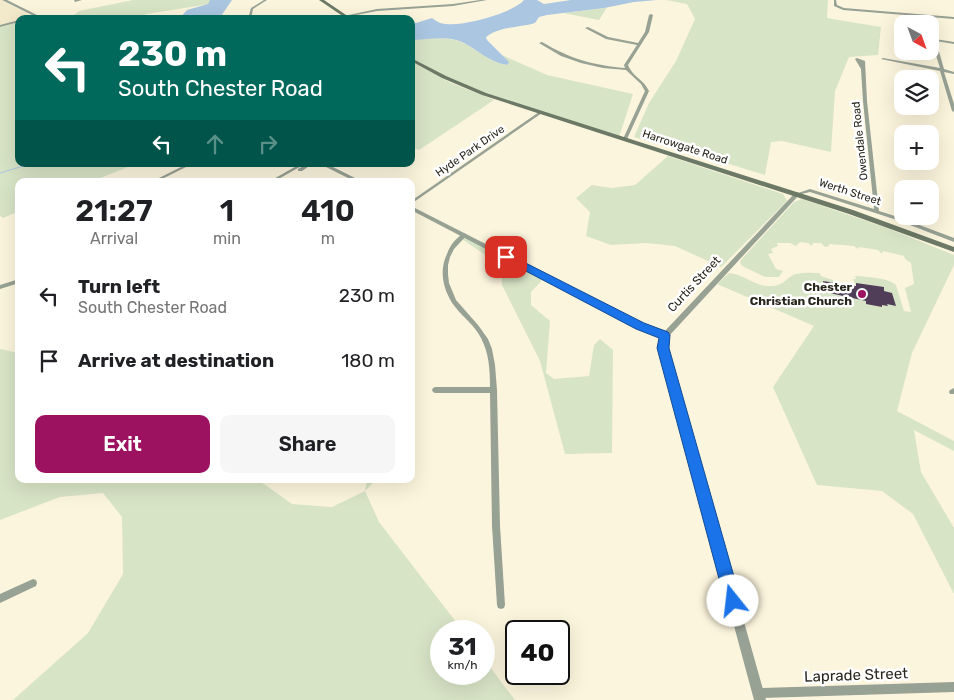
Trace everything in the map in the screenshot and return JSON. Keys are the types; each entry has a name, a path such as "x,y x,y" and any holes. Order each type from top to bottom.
{"main road":[{"path":"321,0 345,15"},
{"name":"Harrowgate Road","path":"415,61 465,87 797,194 887,224 954,250"}],"street":[{"path":"4,0 36,15"},
{"path":"74,1 81,0"},
{"path":"250,15 252,9 266,0"},
{"path":"356,15 377,10 453,5 486,0"},
{"path":"834,0 835,6 840,8 916,15"},
{"path":"626,69 626,63 647,32 652,15"},
{"path":"939,17 954,18"},
{"path":"0,26 15,22"},
{"path":"588,28 607,38 639,44"},
{"path":"939,41 954,43"},
{"path":"541,43 577,62 626,69 644,84 647,91 625,139"},
{"path":"883,59 954,73"},
{"path":"938,60 954,111"},
{"name":"Owendale Road","path":"863,69 864,101 877,211"},
{"name":"Hyde Park Drive","path":"415,200 540,112"},
{"path":"161,178 184,167"},
{"path":"278,178 298,167"},
{"path":"285,178 305,167"},
{"path":"329,167 352,178"},
{"name":"Werth Street","path":"797,194 810,190 877,211 954,240"},
{"name":"Curtis Street","path":"664,335 797,194"},
{"path":"415,210 640,326 664,335 663,348 760,697"},
{"path":"464,235 456,240 448,253 444,274 454,301 479,330 490,354 494,390 496,526 501,605"},
{"path":"0,287 15,282"},
{"path":"435,390 494,390"},
{"path":"0,599 33,583"},
{"name":"Laprade Street","path":"760,697 954,687"}],"shaded area":[{"path":"0,0 30,15 15,15 15,22 0,25"}],"green space":[{"path":"133,0 219,0 209,4 144,15 74,15 79,11"},
{"path":"666,0 828,0 827,18 881,27 878,55 849,57 835,91 831,152 782,141 771,142 765,175 671,146 634,137 649,103 676,61 695,19 687,4"},
{"path":"608,6 599,20 563,13 604,8"},
{"path":"15,23 15,167 128,167 100,178 15,178 15,213 3,218 0,216 0,27"},
{"path":"446,38 458,41 489,58 507,65 508,62 502,55 547,75 633,94 619,137 465,87 415,61 415,40"},
{"path":"415,63 449,82 494,100 419,150 415,148"},
{"path":"668,156 783,194 787,201 721,267 675,246 646,243 611,245 586,236 590,212 576,198 592,185 611,188 635,185"},
{"path":"802,199 884,227 954,255 954,265 912,353 897,411 954,441 954,451 914,430 921,472 954,528 954,594 913,514 882,491 817,485 773,387 814,326 717,284 729,273 767,286 778,285 792,275 802,273 820,273 821,276 833,280 834,284 857,288 853,279 856,279 855,276 877,278 887,280 896,285 904,311 911,312 905,288 914,284 911,263 904,256 883,251 882,254 878,250 859,247 858,249 854,246 829,244 829,246 825,247 821,243 813,243 812,246 808,243 800,242 796,246 790,243 777,243 778,246 771,249 773,253 768,254 776,269 783,271 779,277 765,277 742,266 741,260 794,202"},
{"path":"459,235 544,278 531,292 531,305 550,321 546,373 554,379 589,376 594,345 600,339 613,350 612,453 565,454 540,361 502,285 500,268 459,237"},
{"path":"0,349 15,352 15,483 263,483 292,504 332,507 365,491 379,522 455,620 430,620 430,685 495,685 495,674 515,700 13,700 88,633 123,574 122,517 103,493 60,497 0,520"},
{"path":"366,483 372,484 365,491"}],"water":[{"path":"210,0 232,0 222,15 183,15 187,10 208,4"},
{"path":"524,0 537,0 544,4 571,0 657,0 547,15 539,17 535,23 529,25 491,33 486,37 487,40 509,62 507,65 495,61 456,40 443,38 415,40 415,23 432,18 444,24 476,21 510,10"}],"building":[{"name":"Chester Christian Church","path":"823,281 856,286 856,283 884,287 884,291 892,293 896,306 887,304 888,306 882,305 882,307 866,304 866,301 825,292"}],"waterway":[{"path":"0,173 20,167"}],"place":[{"name":"Chester Christian Church","path":"862,294"}],"route":[{"path":"506,257 640,326 664,335 663,348 733,601"}]}
